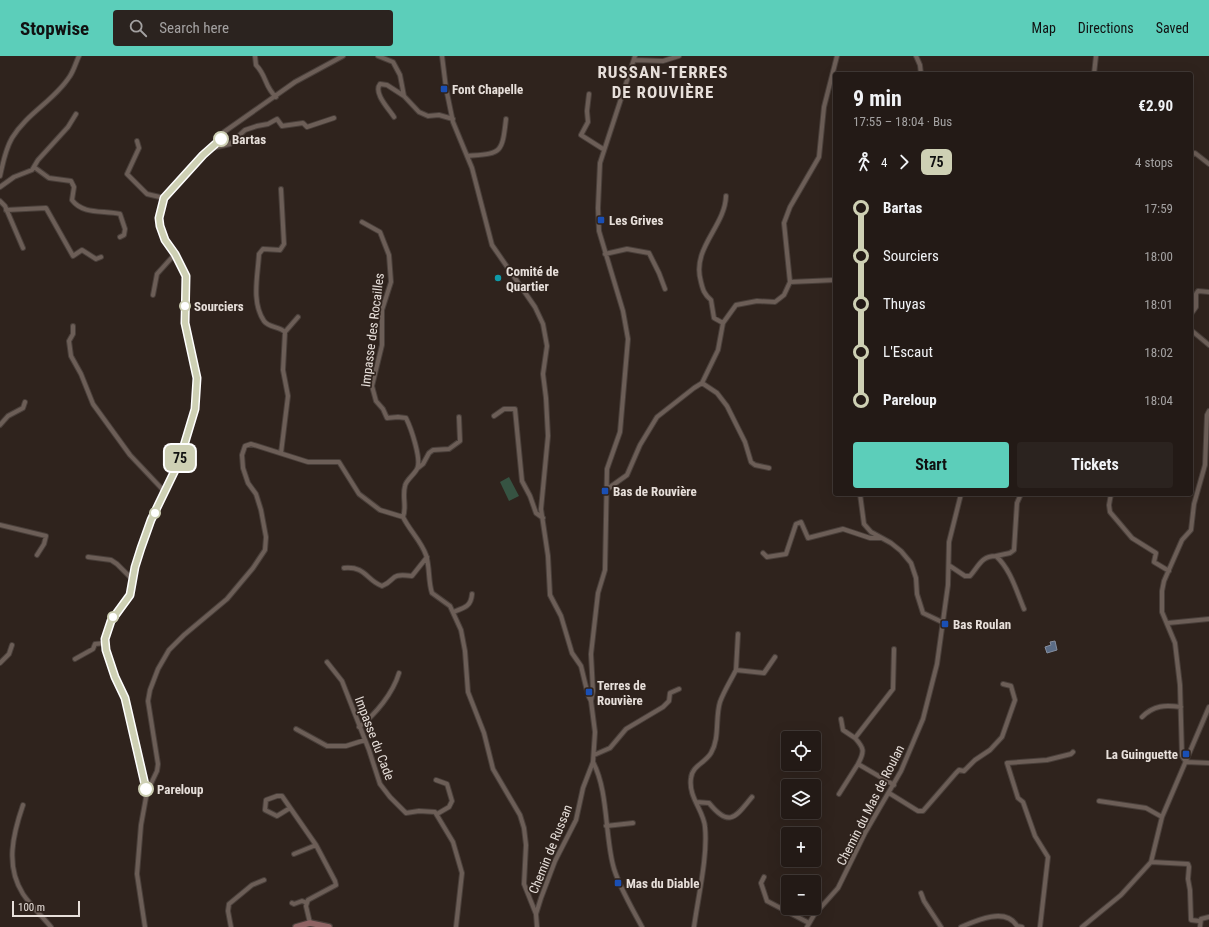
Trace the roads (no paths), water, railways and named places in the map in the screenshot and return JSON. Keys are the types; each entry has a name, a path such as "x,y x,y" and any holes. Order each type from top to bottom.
{"street":[{"path":"0,176 7,149 12,138 30,114 48,100 70,76 79,56"},
{"path":"255,56 256,65 262,72 268,90 276,97"},
{"path":"147,792 125,698 115,677 105,643 111,621 130,595 132,579 141,548 179,462 193,416 197,390 197,378 185,323 186,276 175,254 165,240 160,226 159,218 164,198 203,155 219,142 224,132 276,97 295,82 344,56"},
{"path":"378,56 393,62 400,75 404,96"},
{"path":"442,56 446,88 453,119 467,156 492,245 535,307 543,324 547,346 543,374 548,436 541,509 548,556 550,595 561,616 572,653 581,666 588,695 591,701"},
{"path":"591,701 593,691 591,654 598,593 605,570 607,542 607,469 621,425 628,339 623,311 599,231 598,208 600,163 603,149 634,58 663,61 679,56"},
{"path":"606,490 627,475 640,445 657,418 702,383 718,350 723,323 736,305 745,302 775,302 780,300 790,282 784,223 790,207 819,157 824,107 837,56"},
{"path":"916,56 920,64 921,72"},
{"path":"1094,72 1096,56"},
{"path":"394,117 377,91 380,84 387,85 404,96 419,112 428,116 439,115 453,119"},
{"path":"589,94 587,112 588,122 581,135 603,149"},
{"path":"0,188 14,177 32,170 76,114"},
{"path":"211,149 230,144 245,130 268,124 277,119 282,126 303,123 307,127 334,118"},
{"path":"467,156 495,154 500,149 506,119"},
{"path":"137,141 139,148 127,174 147,194 164,198"},
{"path":"1193,154 1195,154 1209,164"},
{"path":"34,166 49,178 71,181 74,187 72,200 76,206 84,210 109,211 120,214 125,229 124,235 120,237"},
{"path":"281,189 284,244 280,250 263,249 259,254 256,291 257,301 264,321 269,325 282,328 286,332"},
{"path":"723,323 714,318 711,300 704,294 698,272 704,244 723,215 726,207 726,196"},
{"path":"0,201 6,210 23,248"},
{"path":"6,210 46,208 72,256 82,250 96,259 101,257"},
{"name":"Impasse des Rocailles","path":"362,222 380,232 389,255 391,282 382,310 382,344 372,386 376,401 383,409 386,418 406,418 411,428 419,460 418,469"},
{"path":"605,254 627,249 649,253 659,272 665,289"},
{"path":"153,295 157,274 175,254"},
{"path":"790,282 833,280"},
{"path":"1193,311 1196,307 1196,294 1198,291 1209,292"},
{"path":"281,453 288,396 283,370 286,332 298,317"},
{"path":"73,326 73,334 69,341 71,356 81,374 93,404 130,455 165,492"},
{"path":"1193,332 1209,345"},
{"path":"702,383 717,393 727,406 745,442 751,462 755,465 769,468"},
{"path":"0,425 8,416 23,408 25,402"},
{"path":"494,416 504,409 515,409 522,481 530,496 536,513 543,518"},
{"path":"1186,762 1182,756 1181,707 1175,643 1168,623 1162,612 1161,601 1164,581 1182,540 1190,530 1194,504 1205,465 1207,415 1209,411"},
{"path":"459,417 460,441 449,449 434,450 429,453 423,464 405,485 405,513 403,517 409,529 421,545 426,557 432,593 450,606 461,630 465,651 468,692 484,733 493,769 520,815 526,845 524,884 536,914"},
{"path":"145,927 137,874 141,825 147,792 157,771 158,764 148,701 150,690 158,669 169,650 184,634 227,599 253,568 265,550 266,537 261,510 256,494 245,474 242,455 244,450 248,444 308,462 339,462 359,494 380,510 403,517"},
{"path":"860,496 864,524 871,532 901,551 911,563 916,578 917,594 923,613 942,622"},
{"name":"Chemin du Mas de Roulan","path":"808,925 814,914 838,888 865,833 894,785 923,719 937,664 950,566 949,542 955,525 961,496"},
{"path":"950,566 965,576 970,576 980,561 989,556 1010,553 1014,550 1017,503 1020,496"},
{"path":"1110,496 1108,505 1110,512 1132,538 1156,553 1154,562 1169,570"},
{"path":"763,553 767,557 786,554 796,524 801,522 808,538 843,529 870,538 882,538"},
{"path":"0,525 46,536 44,544 36,555"},
{"path":"996,556 1004,564 1010,574 1024,609"},
{"path":"88,557 111,560 118,564 132,579"},
{"path":"344,568 350,567 365,572 369,578 382,586 387,584 393,577 400,574 412,576 426,557"},
{"path":"453,612 468,605 471,601 472,594"},
{"path":"1168,623 1209,619"},
{"path":"694,927 706,829 696,802 691,777 698,765 711,753 718,729 720,703 736,670 738,634"},
{"path":"75,659 92,649 95,644 105,643"},
{"path":"0,664 10,654 12,645"},
{"path":"855,738 892,689 894,649"},
{"path":"736,670 764,673 775,657"},
{"name":"Impasse du Cade","path":"327,662 342,681 380,784 406,813 430,811 437,814"},
{"path":"360,727 367,722 392,690 399,673"},
{"path":"889,793 918,811 923,811 959,770 964,771 975,760 990,750 1002,737 1015,700 1011,686 1003,684"},
{"path":"594,755 610,748 626,729 663,707 669,701 670,694 679,689"},
{"name":"Chemin de Russan","path":"537,927 536,914 554,861 576,820 583,788 593,762 595,732 591,701"},
{"path":"1142,717 1148,711 1159,706 1181,707"},
{"path":"1082,927 1121,895 1151,862 1162,817 1209,707"},
{"path":"839,794 864,753 863,747 855,738 843,730 841,719"},
{"path":"296,729 327,746 346,746 365,740"},
{"path":"1040,927 1048,857 1035,836 1023,802 1018,798 1007,763 1048,760 1073,752"},
{"path":"593,762 604,802 606,826 613,867 642,927"},
{"path":"1186,762 1209,763"},
{"path":"858,764 894,785"},
{"path":"436,780 447,784 451,795 452,801 448,807 437,814 453,842 462,873 456,927"},
{"path":"290,808 277,816 266,812 266,800 280,795 290,808 316,845 336,885 312,897 307,903 310,923"},
{"path":"696,802 709,804 716,812 731,818 735,817 752,796"},
{"path":"1099,801 1146,808 1162,817"},
{"path":"23,805 12,848 13,867 23,893 51,927"},
{"path":"606,826 633,823"},
{"path":"294,854 316,845"},
{"path":"1151,862 1188,864 1190,867 1188,880 1190,890 1191,920 1199,921 1209,917"},
{"path":"764,877 762,883 767,901 808,925"},
{"path":"231,927 228,911 229,904 252,885 264,880"},
{"path":"921,893 924,901 941,927"},
{"path":"292,903 294,904 302,901 307,903"},
{"path":"961,927 988,918 1005,916 1013,919 1017,926 1022,927"},
{"path":"1199,921 1200,927"},
{"path":"296,927 310,923 329,927"}],"water":[{"path":"1055,641 1057,650 1047,653 1045,647 1051,645 1050,642"}],"place":[{"name":"Font Chapelle","path":"444,89"},
{"name":"Bartas","path":"221,139"},
{"name":"Les Grives","path":"601,220"},
{"name":"Comité de Quartier","path":"498,278"},
{"name":"Sourciers","path":"185,306"},
{"name":"Bas de Rouvière","path":"605,491"},
{"name":"Bas Roulan","path":"945,624"},
{"name":"Terres de Rouvière","path":"589,692"},
{"name":"La Guinguette","path":"1186,754"},
{"name":"Pareloup","path":"146,789"},
{"name":"Mas du Diable","path":"618,883"}],"district":[{"name":"RUSSAN-TERRES DE ROUVIÈRE","path":"663,82"}]}
